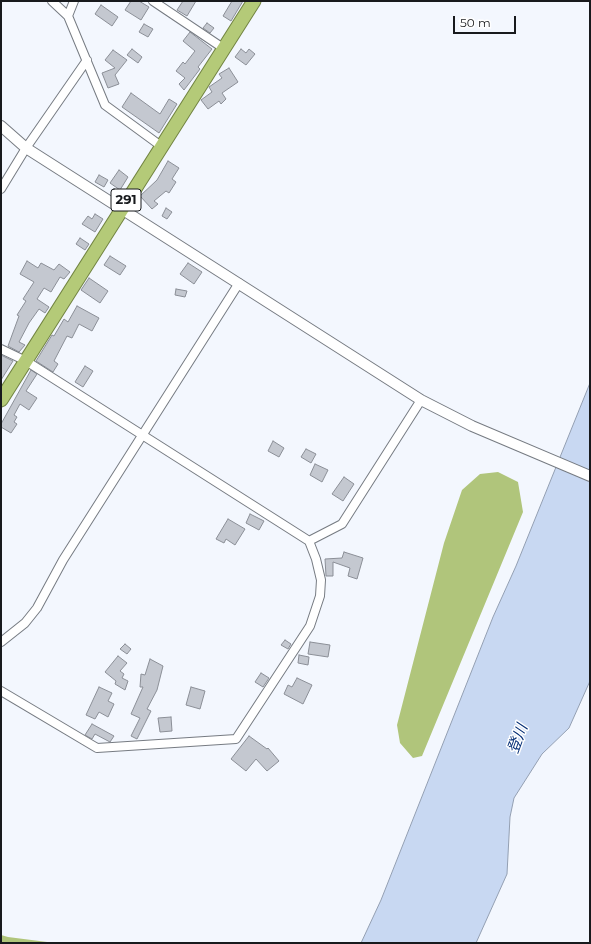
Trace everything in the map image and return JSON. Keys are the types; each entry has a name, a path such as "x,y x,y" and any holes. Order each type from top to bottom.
{"highway":[{"name":"291","path":"1,400 121,208 254,1"}],"street":[{"path":"52,1 68,16 105,105 161,146"},
{"path":"68,16 74,1"},
{"path":"153,1 223,48"},
{"path":"1,189 26,148 87,60"},
{"path":"1,126 26,148 421,400 472,426 590,476"},
{"path":"1,642 25,623 37,608 62,560 239,283"},
{"path":"1,349 26,362 308,542 316,559 322,580 320,596 310,626 236,739 97,748 1,692"},
{"path":"308,542 342,524 421,400"}],"green space":[{"path":"498,472 518,482 523,512 422,756 413,758 400,743 397,725 444,543 462,490 480,474"},
{"path":"1,935 8,937 55,943 1,943"}],"water":[{"name":"登川","path":"590,383 590,681 569,728 542,754 514,798 510,817 507,874 476,943 361,943 381,900 493,617 516,566"}],"building":[{"path":"131,1 139,1 149,7 141,20 125,10"},
{"path":"183,1 196,1 187,16 177,10"},
{"path":"232,1 243,1 231,21 223,16"},
{"path":"101,5 118,17 112,26 95,14"},
{"path":"207,23 214,28 210,33 203,28"},
{"path":"144,24 153,29 148,37 139,32"},
{"path":"190,32 212,49 198,67 200,69 184,90 179,84 185,78 176,71 183,62 185,64 195,51 183,41"},
{"path":"132,49 142,57 138,63 127,55"},
{"path":"241,49 246,53 249,49 255,54 246,65 235,57"},
{"path":"113,50 127,60 115,75 119,84 108,88 102,73 115,68 105,60"},
{"path":"229,68 238,82 222,93 226,99 221,104 219,101 208,109 201,100 212,92 209,87 222,78 219,74"},
{"path":"131,93 160,114 169,99 177,104 159,133 122,107"},
{"path":"168,161 179,168 172,179 176,182 169,193 166,191 154,201 158,204 152,209 140,196 157,180"},
{"path":"119,170 128,177 120,190 110,183"},
{"path":"99,175 108,180 104,187 95,182"},
{"path":"166,208 172,212 167,219 162,216"},
{"path":"95,214 103,219 95,232 82,224 88,216 92,219"},
{"path":"80,238 89,244 85,250 76,244"},
{"path":"110,256 126,266 120,275 104,265"},
{"path":"27,261 38,268 41,263 54,270 59,264 70,272 64,279 60,277 51,292 44,288 37,299 49,307 45,313 39,309 29,323 19,342 25,345 19,352 8,346 19,316 17,315 26,301 23,299 34,282 20,274"},
{"path":"188,263 202,272 194,284 180,274"},
{"path":"89,278 108,291 100,303 81,290"},
{"path":"176,289 187,291 185,297 175,295"},
{"path":"77,306 99,318 92,331 79,324 72,338 67,336 54,361 58,364 53,372 36,361 52,335 54,336 64,319 68,322"},
{"path":"1,355 13,361 1,380"},
{"path":"85,366 93,371 83,387 75,382"},
{"path":"31,370 37,374 26,391 37,398 29,410 20,404 14,415 17,417 14,422 17,424 11,433 1,427 1,424"},
{"path":"273,441 284,448 279,457 268,451"},
{"path":"306,449 316,454 311,463 301,457"},
{"path":"315,464 328,470 322,482 310,475"},
{"path":"344,477 354,484 343,501 332,494"},
{"path":"250,514 264,521 259,530 246,523"},
{"path":"228,519 245,529 235,545 226,539 224,543 216,539"},
{"path":"344,552 363,558 357,579 348,576 350,568 333,562 333,576 326,576 325,559 342,558"},
{"path":"285,640 291,644 288,649 281,645"},
{"path":"310,642 330,645 328,657 308,654"},
{"path":"125,644 131,649 127,654 120,649"},
{"path":"299,655 309,657 308,665 298,663"},
{"path":"118,656 127,663 120,671 124,674 122,678 128,681 125,690 115,684 116,681 105,672"},
{"path":"150,659 163,666 157,690 147,709 151,711 137,739 131,736 140,718 131,714 143,687 140,687 141,674 145,675"},
{"path":"261,673 269,678 263,687 255,682"},
{"path":"297,678 312,685 303,704 284,694 288,685 292,687"},
{"path":"99,687 112,693 108,701 114,704 108,717 99,712 95,719 86,715"},
{"path":"191,687 205,691 200,709 186,705"},
{"path":"171,717 172,731 160,732 158,718"},
{"path":"92,724 114,736 110,742 95,734 92,739 85,735"},
{"path":"249,736 267,749 268,748 279,761 267,771 256,759 246,771 231,759"}]}
